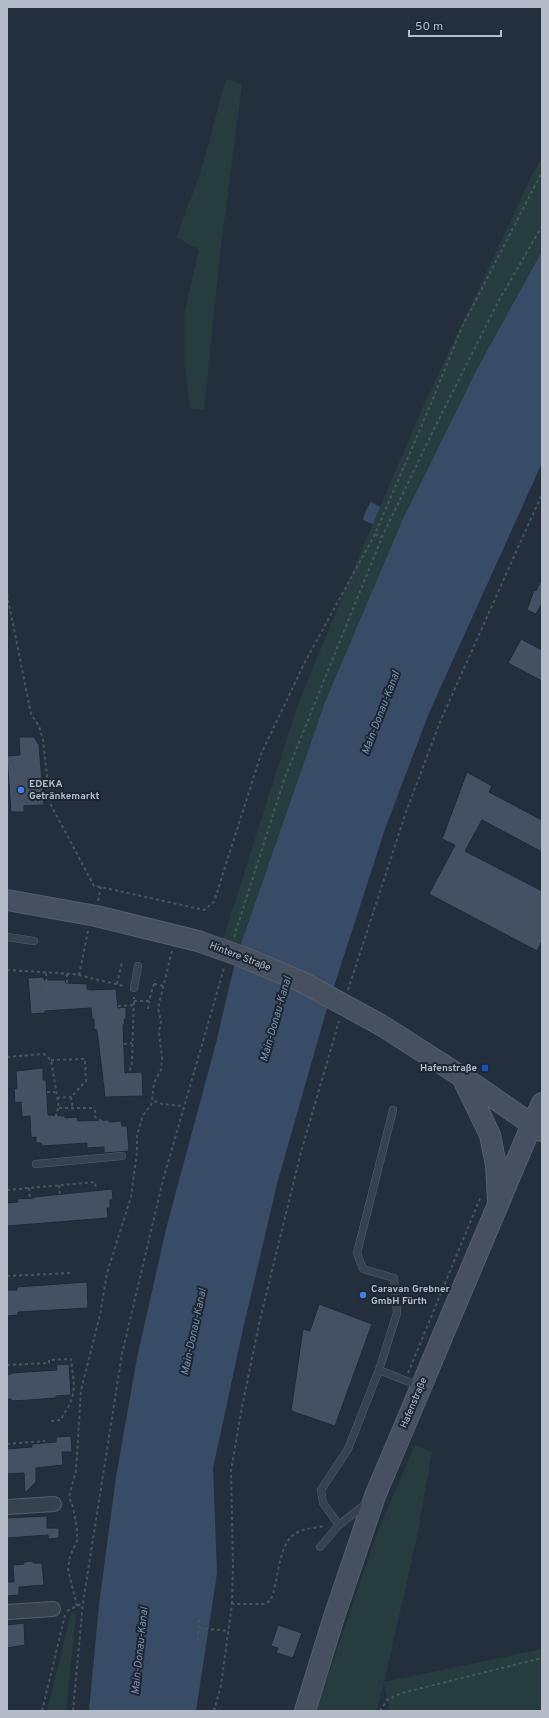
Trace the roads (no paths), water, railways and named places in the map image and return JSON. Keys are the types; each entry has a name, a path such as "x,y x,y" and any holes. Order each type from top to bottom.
{"street":[{"name":"Hintere Straße","path":"7,900 72,911 178,935 243,957 302,982 381,1025 462,1077 537,1128"},
{"path":"462,1077 490,1134 496,1165 498,1205"},
{"name":"Hafenstraße","path":"306,1711 333,1620 413,1383 498,1205 537,1128 542,1103"},
{"path":"7,1507 54,1504"},
{"path":"7,1612 54,1609"}],"lane":[{"path":"7,937 34,941"},
{"path":"134,988 138,966"},
{"path":"339,1525 323,1503 321,1490 348,1449 379,1370 398,1313 394,1278 363,1269 357,1253 393,1110"},
{"path":"36,1164 122,1156"},
{"path":"379,1370 413,1383"},
{"path":"320,1547 339,1525 375,1496"}],"water":[{"name":"Main-Donau-Kanal","path":"542,251 542,463 429,713 385,829 327,1008 277,1184 243,1329 213,1468 217,1573 196,1711 89,1711 99,1605 116,1477 137,1358 166,1229 216,1043 236,958 325,702 402,521 477,369"},
{"path":"371,502 380,507 373,524 363,520 366,510"}],"place":[{"name":"EDEKA Getränkemarkt","path":"21,790"},
{"name":"Hafenstraße","path":"485,1068"},
{"name":"Caravan Grebner GmbH Fürth","path":"363,1295"}]}
